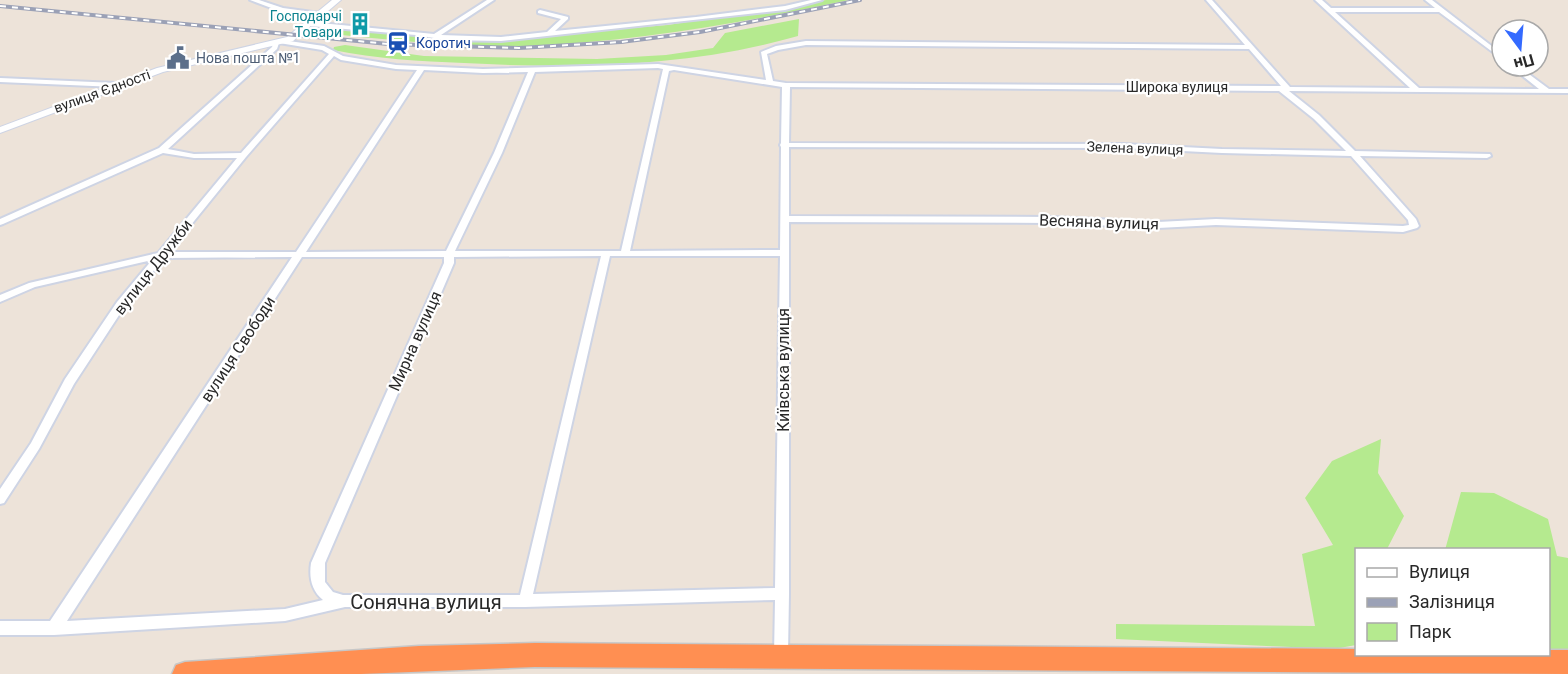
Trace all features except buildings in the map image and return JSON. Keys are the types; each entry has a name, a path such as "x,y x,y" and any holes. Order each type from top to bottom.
{"highway":[{"path":"185,674 419,658 546,655 1568,662"}],"street":[{"path":"253,0 282,9 320,15"},
{"name":"вулиця Єдності","path":"0,130 116,85 195,60 279,43 307,27 337,0"},
{"path":"435,36 491,0"},
{"path":"307,27 501,39 696,19 785,8 819,0"},
{"path":"1209,0 1284,88 1353,153"},
{"path":"1318,0 1416,89"},
{"path":"1428,0 1490,48"},
{"path":"1330,10 1441,10"},
{"path":"540,12 566,18 550,33"},
{"path":"0,222 162,150 279,43"},
{"name":"Широка вулиця","path":"279,43 324,48 332,54 370,64 421,69 532,70 640,66 676,68 786,85 1568,91"},
{"path":"770,83 763,53 776,48 806,44 1250,46"},
{"name":"вулиця Дружби","path":"0,499 34,446 69,382 122,304 243,155 332,54"},
{"path":"625,254 666,70 676,68"},
{"name":"вулиця Свободи","path":"54,628 421,69"},
{"name":"Мирна вулиця","path":"345,601 330,597 320,589 316,577 318,563 449,263 449,254 498,153 532,70"},
{"path":"1530,78 1546,90"},
{"path":"0,80 116,85"},
{"name":"Київська вулиця","path":"781,655 786,85"},
{"name":"Зелена вулиця","path":"784,145 1123,146 1487,156"},
{"path":"162,150 194,156 243,155"},
{"name":"Весняна вулиця","path":"784,219 1051,220 1158,225 1216,222 1403,230 1414,226 1412,219 1353,153"},
{"path":"0,298 32,285 161,255 784,253"},
{"path":"525,601 606,254"},
{"name":"Сонячна вулиця","path":"0,628 54,628 285,615 345,601 525,601 782,594"}],"green space":[{"path":"826,0 849,0 688,30 566,44 473,46 313,32 324,27 500,39 668,25"},
{"path":"799,19 798,36 716,54 632,63 506,65 382,58 333,50 334,47 345,45 424,56 597,59 666,55 713,48 725,33"},
{"path":"1381,439 1378,473 1404,516 1388,548 1355,548 1355,645 1334,649 1116,639 1116,624 1315,626 1302,554 1333,545 1305,498 1332,461"},
{"path":"1461,492 1494,493 1548,519 1557,556 1568,558 1568,651 1550,651 1550,548 1446,548"}],"railway":[{"path":"0,6 388,44 519,48 621,42 700,32 860,0"}],"place":[{"name":"Господарчі Товари","path":"360,24"},
{"name":"Коротич","path":"398,43"},
{"name":"Нова пошта №1","path":"178,58"}]}
